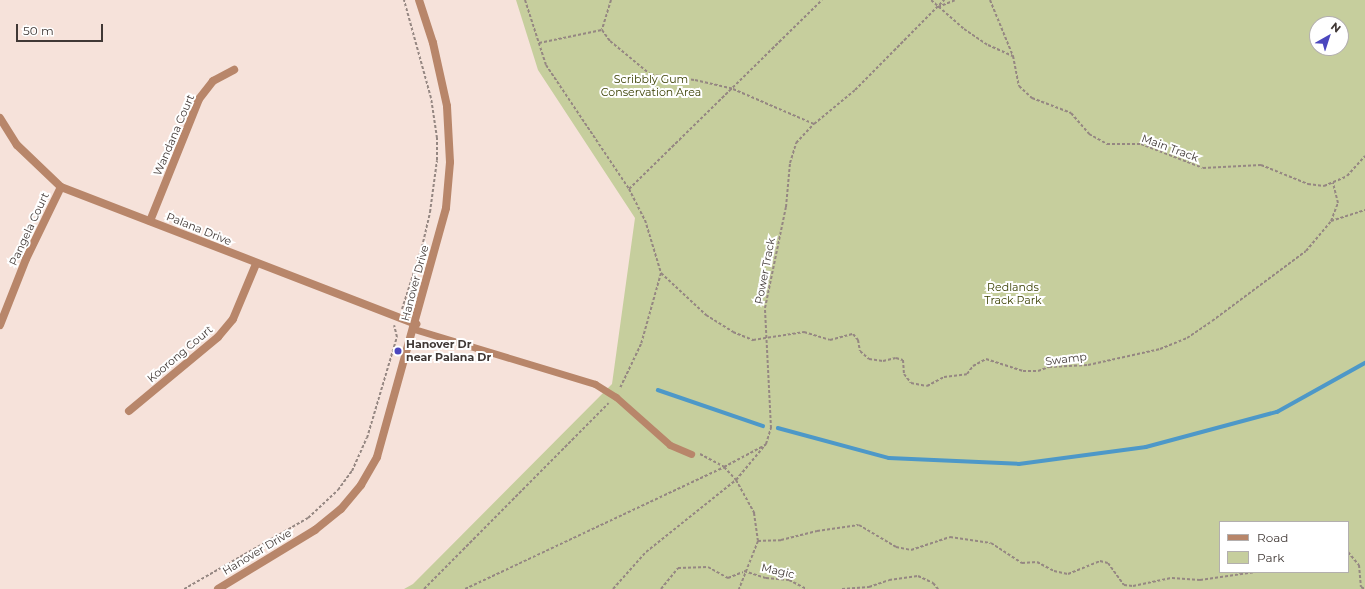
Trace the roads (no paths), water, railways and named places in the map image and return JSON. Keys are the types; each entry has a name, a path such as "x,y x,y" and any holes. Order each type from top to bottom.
{"street":[{"name":"Hanover Drive","path":"218,589 315,530 341,509 361,485 378,457 415,327 446,208 450,162 447,106 433,43 419,0"},
{"name":"Wandana Court","path":"150,221 199,100 213,81 234,70"},
{"name":"Palana Drive","path":"0,118 16,145 61,187 415,327"},
{"name":"Pangela Court","path":"0,325 26,259 61,187"},
{"name":"Koorong Court","path":"129,411 218,337 233,320 256,264"}],"lane":[{"path":"415,327 595,384 616,396 670,445 691,454"}],"waterway":[{"path":"778,428 889,458 1019,464 1146,447 1277,412 1365,363"},
{"path":"658,390 763,426"}],"place":[{"name":"Hanover Dr near Palana Dr","path":"398,351"}],"park label":[{"name":"Scribbly Gum Conservation Area","path":"651,86"},
{"name":"Redlands Track Park","path":"1013,294"}]}
